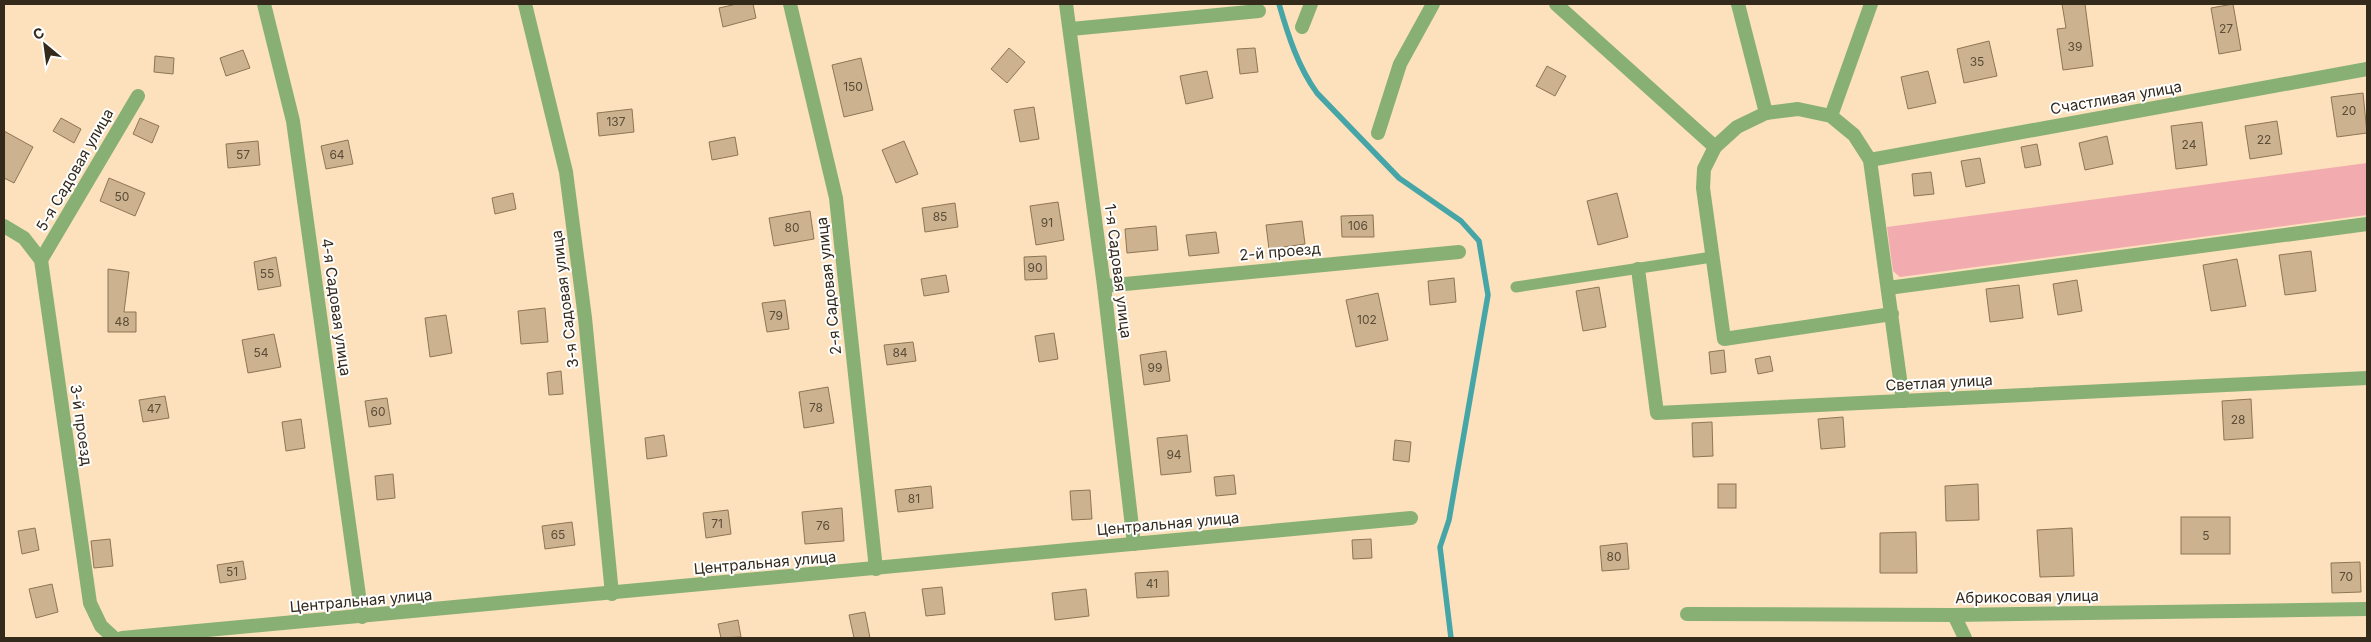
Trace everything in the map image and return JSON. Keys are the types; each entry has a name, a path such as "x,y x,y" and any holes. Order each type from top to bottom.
{"street":[{"name":"4-я Садовая улица","path":"264,4 293,120 362,617"},
{"name":"3-я Садовая улица","path":"526,4 566,172 585,318 612,594"},
{"name":"2-я Садовая улица","path":"790,4 836,198 876,569"},
{"name":"1-я Садовая улица","path":"1066,4 1104,286 1134,544"},
{"path":"1302,27 1311,4"},
{"path":"1378,132 1400,64 1433,4"},
{"path":"1556,4 1716,147"},
{"path":"1738,4 1766,113"},
{"path":"1831,116 1872,4"},
{"path":"1071,30 1259,11"},
{"name":"Счастливая улица","path":"1870,160 2367,69"},
{"name":"5-я Садовая улица","path":"41,260 138,96"},
{"path":"1892,314 1724,339 1703,188 1704,169 1716,147 1737,127 1766,113 1798,109 1831,116 1854,135 1870,160 1892,314 1903,401"},
{"path":"1888,288 2367,224"},
{"name":"3-й проезд","path":"4,226 24,238 41,260 90,603 101,626 114,638"},
{"name":"2-й проезд","path":"1104,286 1459,252"},
{"name":"Светлая улица","path":"1638,269 1657,413 2367,378"},
{"name":"Центральная улица","path":"122,638 612,594 1411,518"},
{"name":"Абрикосовая улица","path":"1687,614 1954,615 2367,609"},
{"path":"1954,615 1965,638"}],"lane":[{"path":"1516,287 1712,257"}],"shaded area":[{"path":"2367,163 2367,215 1900,277 1893,271 1887,227"}],"building":[{"path":"737,4 753,4 756,18 723,27 719,8"},
{"path":"2062,4 2085,4 2093,66 2063,70 2057,29 2066,28"},
{"path":"2233,4 2241,50 2219,54 2211,8"},
{"path":"1989,41 1997,76 1964,83 1957,49"},
{"path":"1009,48 1025,62 1007,83 991,69"},
{"path":"1255,48 1258,72 1240,74 1237,49"},
{"path":"243,50 250,68 226,76 220,58"},
{"path":"155,56 174,58 173,74 154,72"},
{"path":"861,58 873,110 844,117 832,65"},
{"path":"1547,66 1566,76 1555,96 1536,86"},
{"path":"1207,71 1213,98 1186,104 1180,76"},
{"path":"1928,71 1936,103 1908,109 1901,77"},
{"path":"2363,93 2367,133 2337,137 2331,97"},
{"path":"1034,107 1039,139 1020,142 1014,110"},
{"path":"632,109 634,132 599,136 597,113"},
{"path":"61,118 81,129 74,143 53,131"},
{"path":"140,118 159,126 152,143 133,134"},
{"path":"2277,121 2282,154 2250,159 2245,126"},
{"path":"2202,122 2207,165 2176,169 2171,126"},
{"path":"4,131 33,147 14,183 4,178"},
{"path":"2107,136 2113,164 2085,170 2079,143"},
{"path":"735,137 738,155 712,160 709,142"},
{"path":"348,140 353,164 326,169 321,146"},
{"path":"258,141 260,165 228,168 226,144"},
{"path":"904,141 918,174 896,183 882,150"},
{"path":"2037,144 2041,165 2025,168 2021,147"},
{"path":"1980,158 1985,183 1966,187 1961,161"},
{"path":"1931,172 1934,194 1914,196 1912,174"},
{"path":"109,178 145,193 135,216 100,201"},
{"path":"513,193 516,209 495,214 492,198"},
{"path":"1617,193 1628,237 1598,245 1587,201"},
{"path":"1058,202 1064,240 1036,245 1030,206"},
{"path":"955,203 958,227 925,232 922,208"},
{"path":"810,211 814,239 774,246 769,218"},
{"path":"1373,215 1374,237 1342,237 1341,216"},
{"path":"1302,221 1305,244 1269,249 1266,225"},
{"path":"1156,226 1158,250 1127,253 1125,229"},
{"path":"1216,232 1219,253 1189,256 1186,235"},
{"path":"2311,251 2316,291 2285,295 2279,255"},
{"path":"1046,256 1047,279 1025,280 1024,257"},
{"path":"276,257 281,286 258,290 254,262"},
{"path":"2237,259 2246,306 2211,311 2203,265"},
{"path":"108,269 129,272 124,312 136,312 136,332 108,332"},
{"path":"946,275 949,292 924,296 921,279"},
{"path":"1454,278 1456,302 1430,305 1428,281"},
{"path":"2077,280 2082,311 2058,315 2053,284"},
{"path":"2019,285 2023,318 1990,322 1986,289"},
{"path":"1599,287 1606,327 1583,331 1576,291"},
{"path":"1378,293 1388,340 1356,347 1346,300"},
{"path":"785,300 789,329 767,332 762,303"},
{"path":"545,308 548,342 521,344 518,311"},
{"path":"446,315 452,353 430,357 425,318"},
{"path":"1054,333 1058,359 1039,362 1035,336"},
{"path":"274,334 281,367 248,373 242,340"},
{"path":"913,342 916,361 887,365 884,345"},
{"path":"1724,350 1726,372 1711,374 1709,352"},
{"path":"1166,351 1170,381 1144,385 1140,355"},
{"path":"1770,356 1773,371 1758,374 1755,359"},
{"path":"561,371 563,394 549,395 547,373"},
{"path":"828,387 834,423 804,428 799,392"},
{"path":"165,396 169,418 143,422 139,400"},
{"path":"387,398 391,424 369,427 365,401"},
{"path":"2251,399 2253,438 2224,440 2222,401"},
{"path":"1843,417 1845,447 1821,449 1818,419"},
{"path":"301,419 305,448 286,451 282,422"},
{"path":"1712,422 1713,456 1693,457 1692,423"},
{"path":"664,435 667,456 647,459 645,438"},
{"path":"1187,435 1191,472 1161,475 1157,438"},
{"path":"1395,440 1411,442 1409,462 1393,460"},
{"path":"393,474 395,498 377,500 375,476"},
{"path":"1234,475 1236,494 1216,496 1214,477"},
{"path":"1718,484 1736,484 1736,508 1718,508"},
{"path":"1978,484 1979,520 1946,521 1945,486"},
{"path":"931,486 933,508 898,512 895,490"},
{"path":"1090,490 1092,519 1072,520 1070,491"},
{"path":"842,508 844,541 805,544 802,512"},
{"path":"728,510 731,534 706,538 703,513"},
{"path":"2181,517 2230,517 2230,554 2181,554"},
{"path":"572,522 575,545 545,549 542,526"},
{"path":"35,528 39,550 22,554 18,531"},
{"path":"2072,528 2074,576 2040,577 2037,530"},
{"path":"1916,532 1917,573 1880,573 1880,533"},
{"path":"110,539 113,566 94,568 91,541"},
{"path":"1371,539 1372,558 1353,559 1352,540"},
{"path":"1627,543 1629,569 1602,571 1600,546"},
{"path":"243,561 246,579 220,583 217,565"},
{"path":"2360,562 2361,592 2332,593 2331,563"},
{"path":"1168,571 1169,596 1137,598 1135,573"},
{"path":"52,584 58,612 36,618 29,589"},
{"path":"942,587 945,614 926,616 922,589"},
{"path":"1086,589 1089,616 1055,620 1052,593"},
{"path":"865,612 870,638 854,638 849,615"},
{"path":"738,620 741,637 721,638 718,624"}],"waterway":[{"path":"1279,4 1299,62 1317,93 1399,178 1461,221 1479,241 1488,295 1449,520 1440,547 1451,638"}]}
